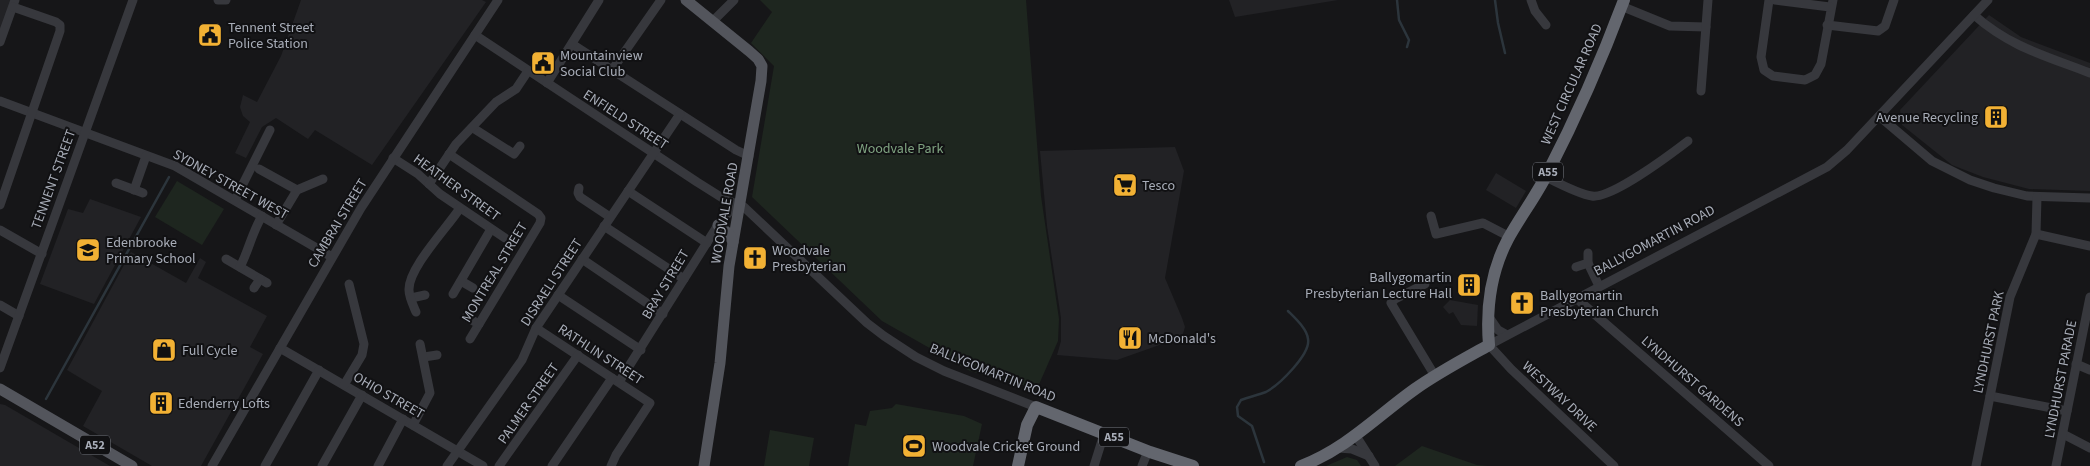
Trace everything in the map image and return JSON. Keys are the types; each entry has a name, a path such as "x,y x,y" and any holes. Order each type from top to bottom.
{"highway":[{"name":"WEST CIRCULAR ROAD","path":"1489,346 1488,315 1494,277 1510,237 1546,177 1622,3"},
{"name":"BALLYGOMARTIN ROAD","path":"1300,466 1338,448 1356,436 1414,389 1489,346"},
{"name":"BALLYGOMARTIN ROAD","path":"1036,407 1188,465"},
{"path":"1018,466 1028,425 1036,407"}],"main road":[{"name":"WOODVALE ROAD","path":"686,0 758,58 762,66 726,290 720,363 704,466"},
{"path":"718,225 729,234 733,242"},
{"name":"A52","path":"0,389 132,466"}],"street":[{"name":"TENNENT STREET","path":"0,368 133,0"},
{"path":"218,0 226,0"},
{"path":"547,83 599,0"},
{"path":"612,70 661,0"},
{"path":"712,22 734,0"},
{"path":"1531,0 1535,11 1546,25"},
{"path":"1701,91 1708,0"},
{"path":"1769,0 1761,57 1764,70 1773,76 1805,80 1815,75 1821,64 1832,3 1775,0"},
{"path":"1827,25 1878,31 1885,26 1894,0"},
{"name":"BALLYGOMARTIN ROAD","path":"1489,346 1576,298 1823,169 1841,155 1988,0"},
{"name":"CAMBRAI STREET","path":"212,466 332,257 393,158 495,1"},
{"path":"1622,3 1670,26 1706,28"},
{"path":"0,42 14,4 60,25 0,205"},
{"path":"1974,15 1998,34 2018,46 2090,73"},
{"name":"ENFIELD STREET","path":"475,34 528,71 724,199 740,204"},
{"path":"572,44 736,150 749,156"},
{"path":"429,184 449,154 496,102 516,89 528,71"},
{"name":"SYDNEY STREET WEST","path":"0,101 175,166 332,257"},
{"name":"DISRAELI STREET","path":"447,466 524,356 536,328 680,114"},
{"path":"1879,116 1932,161 1950,171 1994,188 2037,197 2090,198"},
{"path":"473,128 514,154 520,146"},
{"path":"235,200 270,130"},
{"path":"1546,177 1591,196 1601,195 1647,172 1688,141"},
{"name":"MONTREAL STREET","path":"449,154 538,214 541,218 540,223 470,339"},
{"path":"134,190 146,156"},
{"name":"HEATHER STREET","path":"393,158 418,174 460,208 505,238"},
{"path":"259,169 297,190"},
{"path":"276,225 297,190 323,179"},
{"path":"116,183 143,193"},
{"path":"579,188 578,193 580,197 610,218"},
{"path":"628,191 706,243"},
{"name":"LYNDHURST PARK","path":"1976,466 2011,292 2036,234 2037,197"},
{"name":"BALLYGOMARTIN ROAD","path":"740,204 867,323 884,336 916,357 944,371 1036,407"},
{"name":"BRAY STREET","path":"552,466 616,380 641,350 718,225 730,211 740,204"},
{"path":"416,312 410,298 409,288 412,277 432,243 448,226 460,208"},
{"path":"240,267 248,251 253,230 262,216"},
{"path":"1432,216 1436,234 1483,223 1510,237"},
{"path":"604,226 684,279"},
{"path":"453,294 492,229"},
{"path":"0,230 42,254"},
{"path":"2036,234 2090,246"},
{"path":"1588,253 1588,263 1599,286"},
{"path":"226,259 264,281 254,288"},
{"path":"582,260 663,314"},
{"path":"1576,266 1588,263"},
{"path":"461,281 473,288"},
{"path":"344,385 363,350 363,339 349,303 349,284"},
{"path":"1424,284 1391,303 1435,376"},
{"path":"410,298 425,295"},
{"path":"558,295 641,350"},
{"name":"LYNDHURST PARADE","path":"2056,466 2090,297"},
{"name":"LYNDHURST GARDENS","path":"1576,298 1764,464"},
{"path":"0,305 19,316"},
{"path":"1488,315 1498,330 1507,335"},
{"path":"466,317 479,324"},
{"name":"RATHLIN STREET","path":"536,328 650,403 616,455 611,466"},
{"path":"413,425 430,393 420,344"},
{"name":"WESTWAY DRIVE","path":"1489,346 1504,363 1614,466"},
{"name":"OHIO STREET","path":"280,348 483,466"},
{"path":"424,358 436,355"},
{"name":"PALMER STREET","path":"499,466 578,355"},
{"path":"2076,364 2090,370"},
{"path":"265,466 319,370"},
{"path":"322,466 362,395"},
{"path":"1990,396 2067,411"},
{"path":"378,466 403,419"},
{"path":"1094,466 1104,434"},
{"path":"2062,434 2090,448"},
{"path":"1356,436 1375,466"},
{"path":"1338,448 1352,449 1370,456"},
{"path":"1142,466 1148,451"}],"shaded area":[{"path":"0,0 12,0 0,35"},
{"path":"301,0 482,0 486,2 372,165 315,130 308,139 276,118 262,127 246,158 235,153 250,122 243,116 240,107 243,95 257,102 281,56"},
{"path":"1229,0 1338,0 1235,17"},
{"path":"1989,15 2021,37 2090,63 2090,191 2029,189 1983,177 1952,165 1902,125 1900,110"},
{"path":"1175,147 1184,171 1165,278 1185,327 1182,337 1117,360 1057,355 1061,341 1061,318 1047,226 1040,151"},
{"path":"1496,173 1526,191 1516,208 1486,190"},
{"name":"Edenbrooke Primary School","path":"90,199 141,217 94,304 40,284 68,209 83,213"},
{"path":"131,252 186,283 200,258 206,262 198,278 267,316 250,347 263,354 201,466 152,466 83,426 102,391 67,370"},
{"path":"1450,300 1478,305 1477,326 1461,325 1453,312 1449,314 1443,307"},
{"path":"0,404 5,405 110,466 0,466"}],"green space":[{"name":"Woodvale Park","path":"760,0 1026,0 1041,196 1059,319 1058,341 1037,389 970,371 882,321 752,197 774,66 751,43 772,12"},
{"path":"177,181 224,209 202,245 155,217"},
{"name":"Woodvale Cricket Ground","path":"896,404 964,416 982,424 973,466 848,466 855,424 866,426 870,411 892,408"},
{"path":"770,430 814,438 809,466 764,466"},
{"path":"1422,446 1477,465 1488,466 1395,466"},
{"path":"1347,457 1357,460 1361,466 1326,466"}],"waterway":[{"path":"1397,0 1399,20 1409,40 1407,47"},
{"path":"1495,0 1505,53"},
{"path":"46,399 169,177"},
{"path":"1264,462 1252,426 1238,416 1237,407 1241,400 1266,392 1272,388 1293,368 1305,353 1308,345 1306,332 1288,311"}],"place":[{"name":"Tennent Street Police Station","path":"210,35"},
{"name":"Mountainview Social Club","path":"543,63"},
{"name":"Avenue Recycling","path":"1996,117"},
{"name":"Tesco","path":"1125,185"},
{"name":"Edenbrooke Primary School","path":"88,250"},
{"name":"Woodvale Presbyterian","path":"755,258"},
{"name":"Ballygomartin Presbyterian Lecture Hall","path":"1469,285"},
{"name":"Ballygomartin Presbyterian Church","path":"1522,303"},
{"name":"McDonald's","path":"1130,338"},
{"name":"Full Cycle","path":"164,350"},
{"name":"Edenderry Lofts","path":"161,403"},
{"name":"Woodvale Cricket Ground","path":"914,446"}]}
